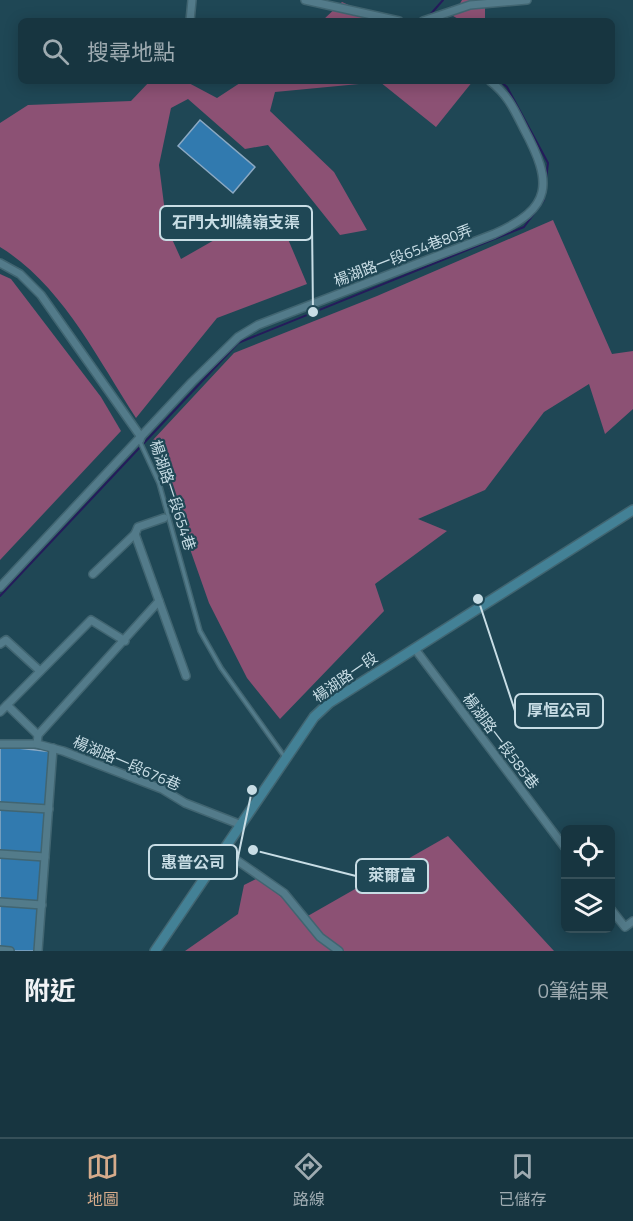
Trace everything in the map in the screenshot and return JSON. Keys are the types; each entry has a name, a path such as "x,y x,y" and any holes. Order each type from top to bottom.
{"street":[{"path":"190,18 192,0"},
{"path":"305,0 386,18"},
{"path":"432,18 470,5 527,0"},
{"name":"楊湖路一段654巷80弄","path":"0,586 238,337 258,326 494,234 529,215 542,193 541,161 505,92 494,84"},
{"name":"楊湖路一段654巷","path":"0,263 20,274 41,295 140,440"},
{"name":"楊湖路一段","path":"155,951 285,758 314,717 329,703 633,510"},
{"path":"93,574 135,534 138,527 164,518"},
{"path":"135,534 186,676"},
{"path":"37,744 38,735 159,601"},
{"path":"0,712 91,620 125,641"},
{"path":"0,644 6,640 40,671"},
{"name":"楊湖路一段585巷","path":"415,649 561,842"},
{"path":"7,705 38,735"},
{"name":"楊湖路一段676巷","path":"0,744 37,744 53,748 162,789 185,802 239,824"},
{"path":"38,951 53,748"},
{"path":"0,806 49,809"},
{"path":"222,850 284,893 320,937 339,951"},
{"path":"0,854 45,857"},
{"path":"0,902 42,905"},
{"path":"615,914 625,927 633,921"},
{"path":"0,950 10,951"}],"lane":[{"name":"楊湖路一段654巷","path":"140,440 159,483 200,631 221,668 285,758"}],"shaded area":[{"path":"462,0 488,0 485,1 485,18 453,16"},
{"path":"342,2 377,18 325,18"},
{"path":"147,84 191,84 217,98 238,84 359,84 275,92 270,111 334,172 367,230 340,235 268,145 245,149 188,99 171,108 159,165 167,228 181,259 274,206 307,284 217,318 136,418 77,324 60,302 42,281 0,247 0,123 28,105 131,101"},
{"path":"382,84 471,84 436,127"},
{"path":"553,220 612,354 633,351 633,409 605,434 589,384 544,412 485,490 418,519 447,531 375,584 384,611 280,719 247,678 209,603 152,441 234,353 377,296"},
{"path":"0,274 11,279 101,397 121,431 0,560"},
{"path":"448,836 554,951 185,951 238,914 244,885 258,878 306,917"}],"building":[{"path":"200,120 255,167 233,193 178,146"},
{"path":"0,746 53,752 38,951 0,951"}],"waterway":[{"path":"429,16 443,0"},
{"path":"504,84 548,163 546,179"},
{"path":"0,596 238,343 524,227 544,200 544,194"}],"place":[{"name":"石門大圳繞嶺支渠","path":"313,312"},
{"name":"厚恒公司","path":"478,599"},
{"name":"惠普公司","path":"252,790"},
{"name":"萊爾富","path":"253,850"}]}
